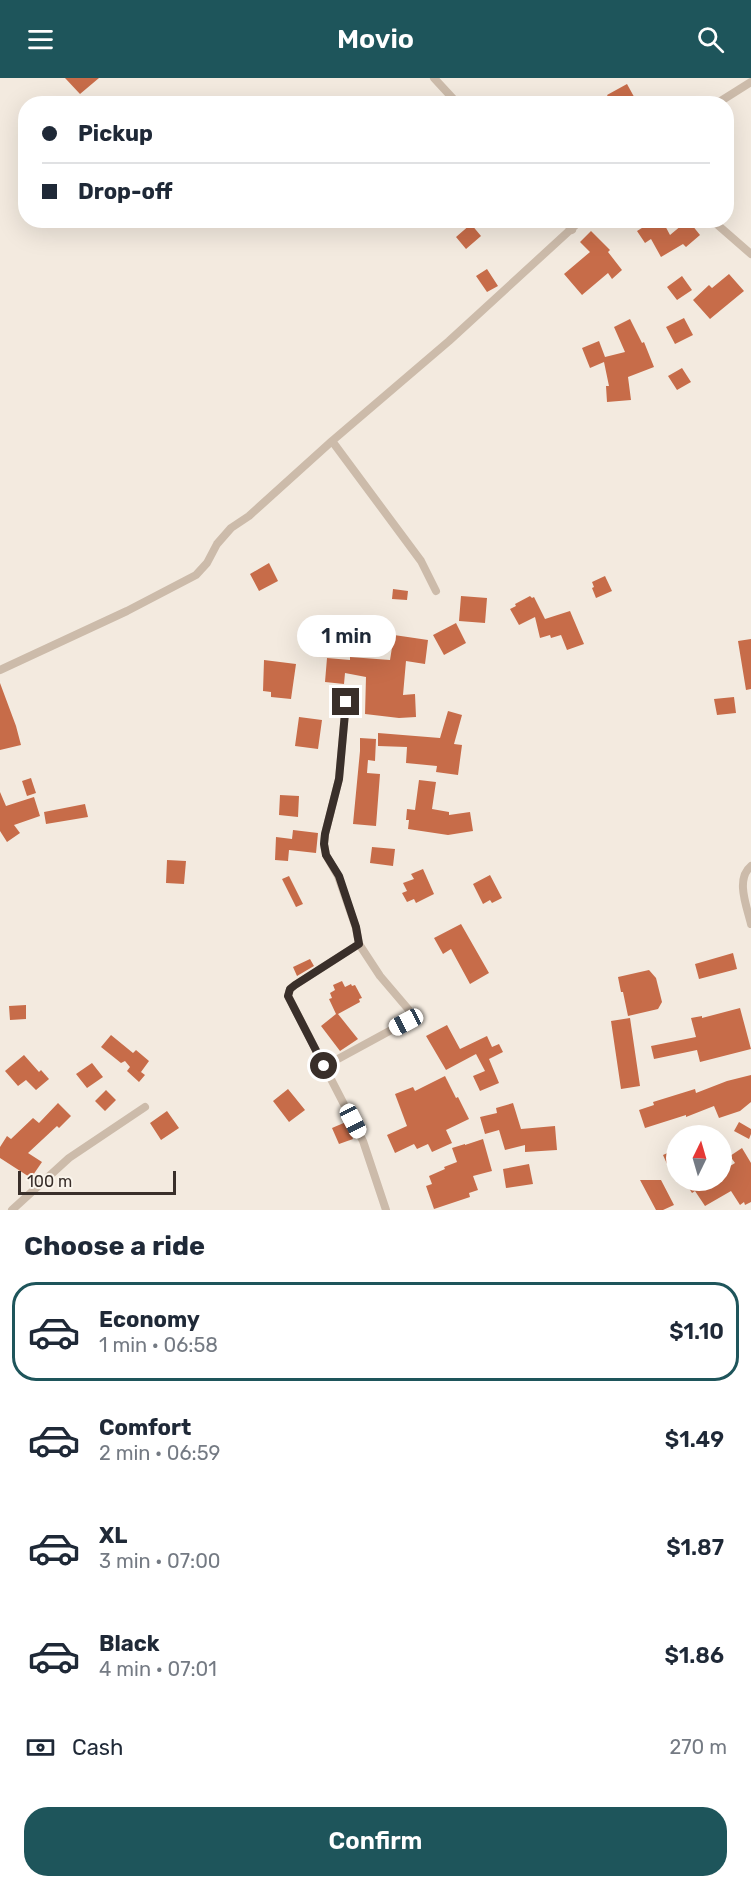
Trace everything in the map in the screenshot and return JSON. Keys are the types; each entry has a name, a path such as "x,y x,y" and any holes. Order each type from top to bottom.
{"street":[{"path":"434,78 451,96"},
{"path":"729,96 751,82"},
{"path":"721,228 751,254"},
{"path":"0,670 127,611 196,575 231,528 249,516 572,230"},
{"path":"332,441 421,561 436,591"},
{"path":"324,1066 406,1022 409,1018 409,1010 380,976 359,944 356,927 339,876 326,855 325,834 339,779 346,702"},
{"path":"751,866 746,871 743,886 751,924"},
{"path":"359,944 295,985 290,989 288,996 363,1141 386,1210"},
{"path":"12,1210 69,1158 145,1107"}],"building":[{"path":"65,78 99,78 80,94"},
{"path":"627,84 634,96 608,96"},
{"path":"466,228 474,228 481,236 466,249 456,237"},
{"path":"642,228 666,228 670,235 678,228 694,228 700,235 686,247 683,244 661,257 651,239 645,243 637,231"},
{"path":"591,231 610,250 608,252 622,270 612,279 608,273 582,295 564,274 590,252 580,242"},
{"path":"487,269 498,286 487,292 476,276"},
{"path":"729,274 744,291 710,319 693,300 709,285 712,288"},
{"path":"682,276 692,290 677,300 667,287"},
{"path":"684,318 693,335 675,344 666,327"},
{"path":"630,319 642,343 644,342 654,367 628,377 631,400 607,402 606,386 609,386 604,362 590,368 582,348 599,341 605,357 625,352 614,327"},
{"path":"682,368 691,382 677,390 668,376"},
{"path":"269,563 278,581 259,591 250,574"},
{"path":"605,576 612,591 596,598 592,582"},
{"path":"393,589 408,591 407,600 392,599"},
{"path":"461,596 487,598 485,623 459,621"},
{"path":"530,596 534,597 545,619 570,611 584,644 567,650 561,635 540,638 535,617 519,625 510,609"},
{"path":"456,623 466,643 444,655 433,635"},
{"path":"394,635 428,640 425,664 406,661 403,695 415,694 416,717 399,718 365,714 366,677 345,673 344,684 325,682 327,658 390,660"},
{"path":"751,639 751,689 746,690 738,641"},
{"path":"264,660 296,664 291,699 271,697 271,692 263,691"},
{"path":"0,683 21,745 0,750"},
{"path":"734,697 736,713 717,715 714,699"},
{"path":"448,711 462,715 454,744 462,745 458,775 436,772 437,766 406,763 407,747 378,746 378,733 440,738"},
{"path":"299,717 322,720 318,749 295,746"},
{"path":"360,738 376,739 375,761 368,760 367,773 380,774 376,826 353,824"},
{"path":"31,778 36,793 27,796 22,781"},
{"path":"419,780 436,782 432,809 449,812 449,815 470,812 473,831 448,835 408,829 407,809 415,810"},
{"path":"0,792 6,806 34,797 40,816 14,825 20,833 7,842 0,831"},
{"path":"280,795 299,796 298,817 279,815"},
{"path":"85,804 88,817 46,824 44,812"},
{"path":"293,830 318,833 316,853 289,850 288,861 275,860 276,837 292,839"},
{"path":"372,847 395,849 393,866 370,863"},
{"path":"167,860 186,861 184,884 166,883"},
{"path":"423,869 434,894 416,903 414,899 407,902 402,893 407,891 403,883 414,879 411,874"},
{"path":"490,875 502,898 483,904 473,884"},
{"path":"289,876 303,904 296,907 282,879"},
{"path":"461,924 489,973 470,984 451,949 443,954 434,938"},
{"path":"733,953 737,969 699,979 695,964"},
{"path":"310,959 314,966 297,976 293,967"},
{"path":"649,970 656,978 662,1002 658,1009 628,1016 618,977"},
{"path":"342,981 345,987 355,985 362,998 359,999 360,1002 338,1014 358,1039 340,1051 321,1026 336,1014 329,999 332,998 330,993 335,990 333,985"},
{"path":"26,1005 26,1019 10,1020 9,1006"},
{"path":"740,1008 751,1049 700,1062 697,1050 654,1059 651,1046 696,1037 691,1018 702,1016 702,1018"},
{"path":"630,1018 640,1086 621,1089 611,1021"},
{"path":"447,1025 460,1049 487,1036 492,1047 499,1044 503,1052 489,1059 499,1083 480,1091 473,1076 485,1071 476,1054 446,1070 426,1036"},
{"path":"111,1035 133,1053 136,1050 149,1061 141,1072 145,1075 139,1082 127,1071 130,1067 125,1061 121,1063 101,1047"},
{"path":"24,1055 39,1072 41,1070 49,1079 36,1090 26,1080 18,1086 5,1071"},
{"path":"92,1063 103,1077 87,1088 76,1074"},
{"path":"751,1075 751,1102 740,1111 719,1118 714,1106 686,1117 686,1115 645,1128 639,1110 654,1105 653,1102 695,1089 696,1093"},
{"path":"445,1076 469,1119 446,1130 452,1143 432,1152 428,1144 417,1149 414,1144 395,1153 387,1135 407,1126 395,1094 413,1087 415,1091"},
{"path":"288,1089 305,1110 289,1122 273,1101"},
{"path":"106,1090 116,1100 105,1111 95,1101"},
{"path":"58,1103 71,1116 28,1153 42,1162 31,1178 0,1158 0,1147 7,1136 11,1139 33,1118 39,1123"},
{"path":"513,1103 521,1129 555,1126 557,1150 525,1152 525,1145 505,1150 499,1130 485,1134 480,1117 497,1113 496,1108"},
{"path":"167,1111 179,1128 161,1140 150,1123"},
{"path":"346,1122 353,1139 339,1144 332,1128"},
{"path":"739,1122 751,1129 749,1139 734,1131"},
{"path":"483,1139 492,1171 473,1176 478,1190 469,1193 470,1197 434,1209 426,1186 432,1184 429,1176 457,1162 452,1148"},
{"path":"742,1148 751,1163 751,1202 745,1205 744,1202 740,1205 731,1191 732,1165 735,1163 732,1155"},
{"path":"529,1164 533,1184 506,1188 503,1169"},
{"path":"640,1180 661,1180 674,1205 663,1210 656,1210"},
{"path":"695,1191 731,1191 705,1206"}],"route":[{"path":"324,1066 288,996 290,989 295,985 359,944 356,927 339,876 326,855 324,844 339,779 346,702"}]}
